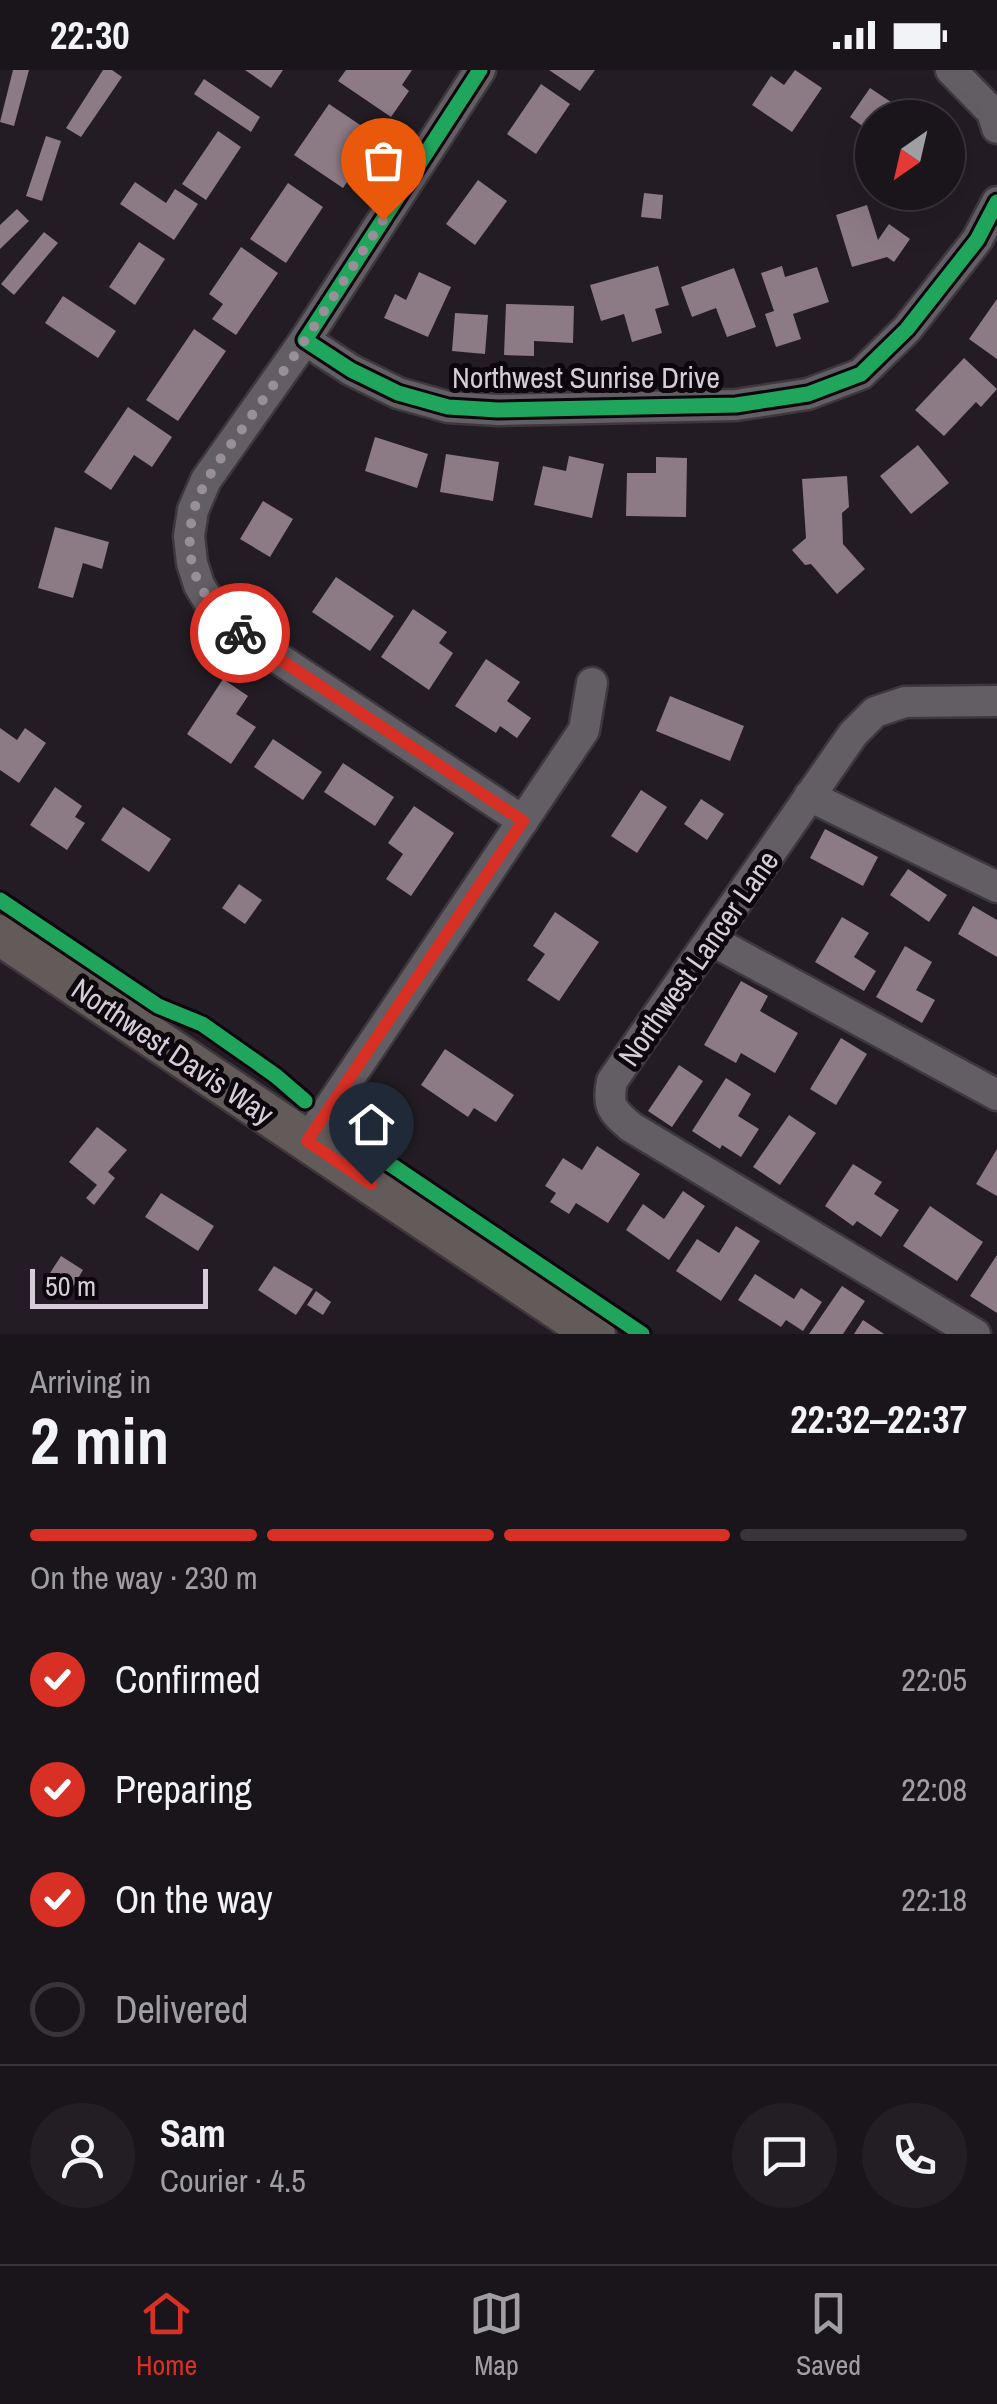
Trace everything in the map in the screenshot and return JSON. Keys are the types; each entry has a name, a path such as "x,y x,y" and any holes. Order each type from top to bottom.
{"main road":[{"name":"Northwest Davis Way","path":"0,935 595,1334"}],"street":[{"path":"480,70 305,340 206,480 193,510 190,536 199,586 214,610 240,633 523,821"},
{"path":"951,70 992,112 997,128"},
{"name":"Northwest Sunrise Drive","path":"305,340 350,370 398,394 448,407 498,410 736,405 808,394 860,374 907,329 977,240 997,202"},
{"path":"307,1141 584,730 592,683"},
{"name":"Northwest Lancer Lane","path":"976,1334 631,1127 614,1112 609,1097 612,1081 853,734 875,712 906,702 997,702"},
{"path":"809,796 997,886"},
{"path":"710,940 997,1095"}],"building":[{"path":"13,70 29,70 14,126 0,122"},
{"path":"103,70 112,70 122,77 81,137 66,128"},
{"path":"245,70 283,70 271,88"},
{"path":"346,70 412,70 402,85 409,91 391,117 338,81"},
{"path":"549,70 595,70 580,91"},
{"path":"795,70 822,88 792,132 752,105 771,76 784,85"},
{"path":"204,79 260,117 251,132 194,94"},
{"path":"541,84 570,104 536,154 507,134"},
{"path":"870,88 888,100 862,100"},
{"path":"329,104 378,137 343,188 294,155"},
{"path":"218,131 241,147 206,200 182,184"},
{"path":"46,136 61,141 42,201 26,196"},
{"path":"478,180 507,201 475,245 446,224"},
{"path":"135,182 166,203 175,189 198,204 174,240 120,204"},
{"path":"288,183 323,207 286,263 250,239"},
{"path":"644,193 663,195 661,219 641,217"},
{"path":"17,209 29,221 0,249 0,225"},
{"path":"855,209 869,210 878,240 889,224 910,239 894,262 887,257 852,267 836,215"},
{"path":"44,232 58,243 14,295 1,284"},
{"path":"139,242 165,259 135,305 109,287"},
{"path":"241,247 278,273 236,335 212,319 223,304 209,294"},
{"path":"658,266 669,305 655,309 662,333 632,342 624,314 601,321 590,285"},
{"path":"782,266 785,277 817,267 829,302 793,314 801,339 776,347 765,314 774,311 761,273"},
{"path":"734,268 756,327 727,337 716,308 692,317 681,287"},
{"path":"419,272 451,287 428,337 384,318 395,294 406,300"},
{"path":"63,296 116,331 98,358 45,323"},
{"path":"997,299 997,359 969,339"},
{"path":"506,304 574,306 573,343 534,341 534,356 504,355"},
{"path":"455,313 488,315 485,354 452,351"},
{"path":"194,329 226,351 178,421 146,400"},
{"path":"964,358 997,389 981,407 976,402 944,436 915,410"},
{"path":"128,407 172,437 152,467 134,455 111,490 84,472"},
{"path":"375,437 428,454 417,488 365,471"},
{"path":"918,445 949,483 911,514 880,476"},
{"path":"446,454 499,462 493,501 440,492"},
{"path":"569,456 604,464 592,518 534,505 543,466 566,471"},
{"path":"656,457 687,458 686,517 626,516 627,473 656,473"},
{"path":"847,476 849,507 842,513 843,544 865,569 837,594 811,564 805,565 792,550 806,538 802,479"},
{"path":"263,501 293,519 270,557 240,539"},
{"path":"55,527 109,542 102,569 83,563 73,598 38,588"},
{"path":"336,577 394,616 370,651 312,612"},
{"path":"413,609 447,632 439,643 453,653 429,690 381,657"},
{"path":"486,659 520,682 507,701 531,718 517,738 500,726 496,733 455,706"},
{"path":"223,679 248,696 236,714 256,727 231,764 187,734"},
{"path":"670,696 744,726 730,761 656,731"},
{"path":"0,728 17,740 25,728 46,743 19,783 0,770"},
{"path":"273,739 322,772 303,800 254,767"},
{"path":"343,763 394,797 375,826 324,792"},
{"path":"55,787 82,806 75,817 85,823 67,850 30,825"},
{"path":"641,790 667,807 637,853 611,836"},
{"path":"701,799 724,814 707,840 684,824"},
{"path":"414,806 454,833 411,896 386,879 403,854 388,843"},
{"path":"123,807 171,839 149,872 101,840"},
{"path":"825,829 878,857 863,886 810,858"},
{"path":"908,869 947,895 929,922 890,895"},
{"path":"239,884 262,900 245,924 222,908"},
{"path":"973,906 997,920 997,957 958,934"},
{"path":"555,912 599,942 559,1001 527,980 545,954 533,946"},
{"path":"842,917 869,933 854,957 876,971 864,991 815,962"},
{"path":"905,946 932,962 916,990 935,1000 922,1023 876,997"},
{"path":"741,981 768,996 760,1011 798,1033 775,1073 741,1053 736,1063 704,1045"},
{"path":"841,1038 867,1054 836,1105 810,1089"},
{"path":"445,1049 514,1095 496,1122 474,1108 468,1117 421,1085"},
{"path":"679,1065 703,1081 672,1127 648,1111"},
{"path":"726,1078 751,1094 738,1116 759,1129 741,1157 692,1131"},
{"path":"789,1115 816,1133 780,1185 753,1167"},
{"path":"97,1127 127,1150 108,1172 115,1178 94,1205 86,1198 97,1185 69,1162"},
{"path":"597,1146 640,1174 608,1223 576,1203 569,1214 550,1202 556,1193 545,1186 563,1158 582,1170"},
{"path":"997,1149 997,1196 976,1184"},
{"path":"853,1164 882,1182 874,1194 899,1210 881,1237 857,1221 853,1226 825,1206"},
{"path":"683,1191 705,1206 669,1260 626,1230 643,1204 664,1219"},
{"path":"161,1193 214,1226 198,1251 145,1217"},
{"path":"930,1206 983,1242 957,1281 903,1246"},
{"path":"736,1226 760,1241 721,1301 676,1271 697,1239 719,1253"},
{"path":"997,1255 997,1313 970,1296"},
{"path":"61,1256 83,1270 68,1295 55,1287 60,1279 50,1273"},
{"path":"274,1266 313,1289 296,1315 258,1290"},
{"path":"755,1274 794,1299 801,1288 822,1302 803,1331 786,1320 781,1327 738,1300"},
{"path":"842,1286 865,1301 843,1334 809,1334"},
{"path":"316,1291 331,1302 323,1315 307,1305"},
{"path":"863,1320 884,1334 854,1334"}],"cycle path":[{"path":"480,70 305,340 351,370 398,393 448,407 498,410 736,405 808,394 861,374 907,329 977,240 997,202"},
{"path":"0,900 158,1006 202,1024 305,1101"},
{"path":"363,1146 642,1334"}],"way so far":[{"path":"240,633 214,610 199,586 192,563 193,510 206,480 305,340 383,220"}],"route":[{"path":"240,633 523,821 307,1141 371,1184"}]}
